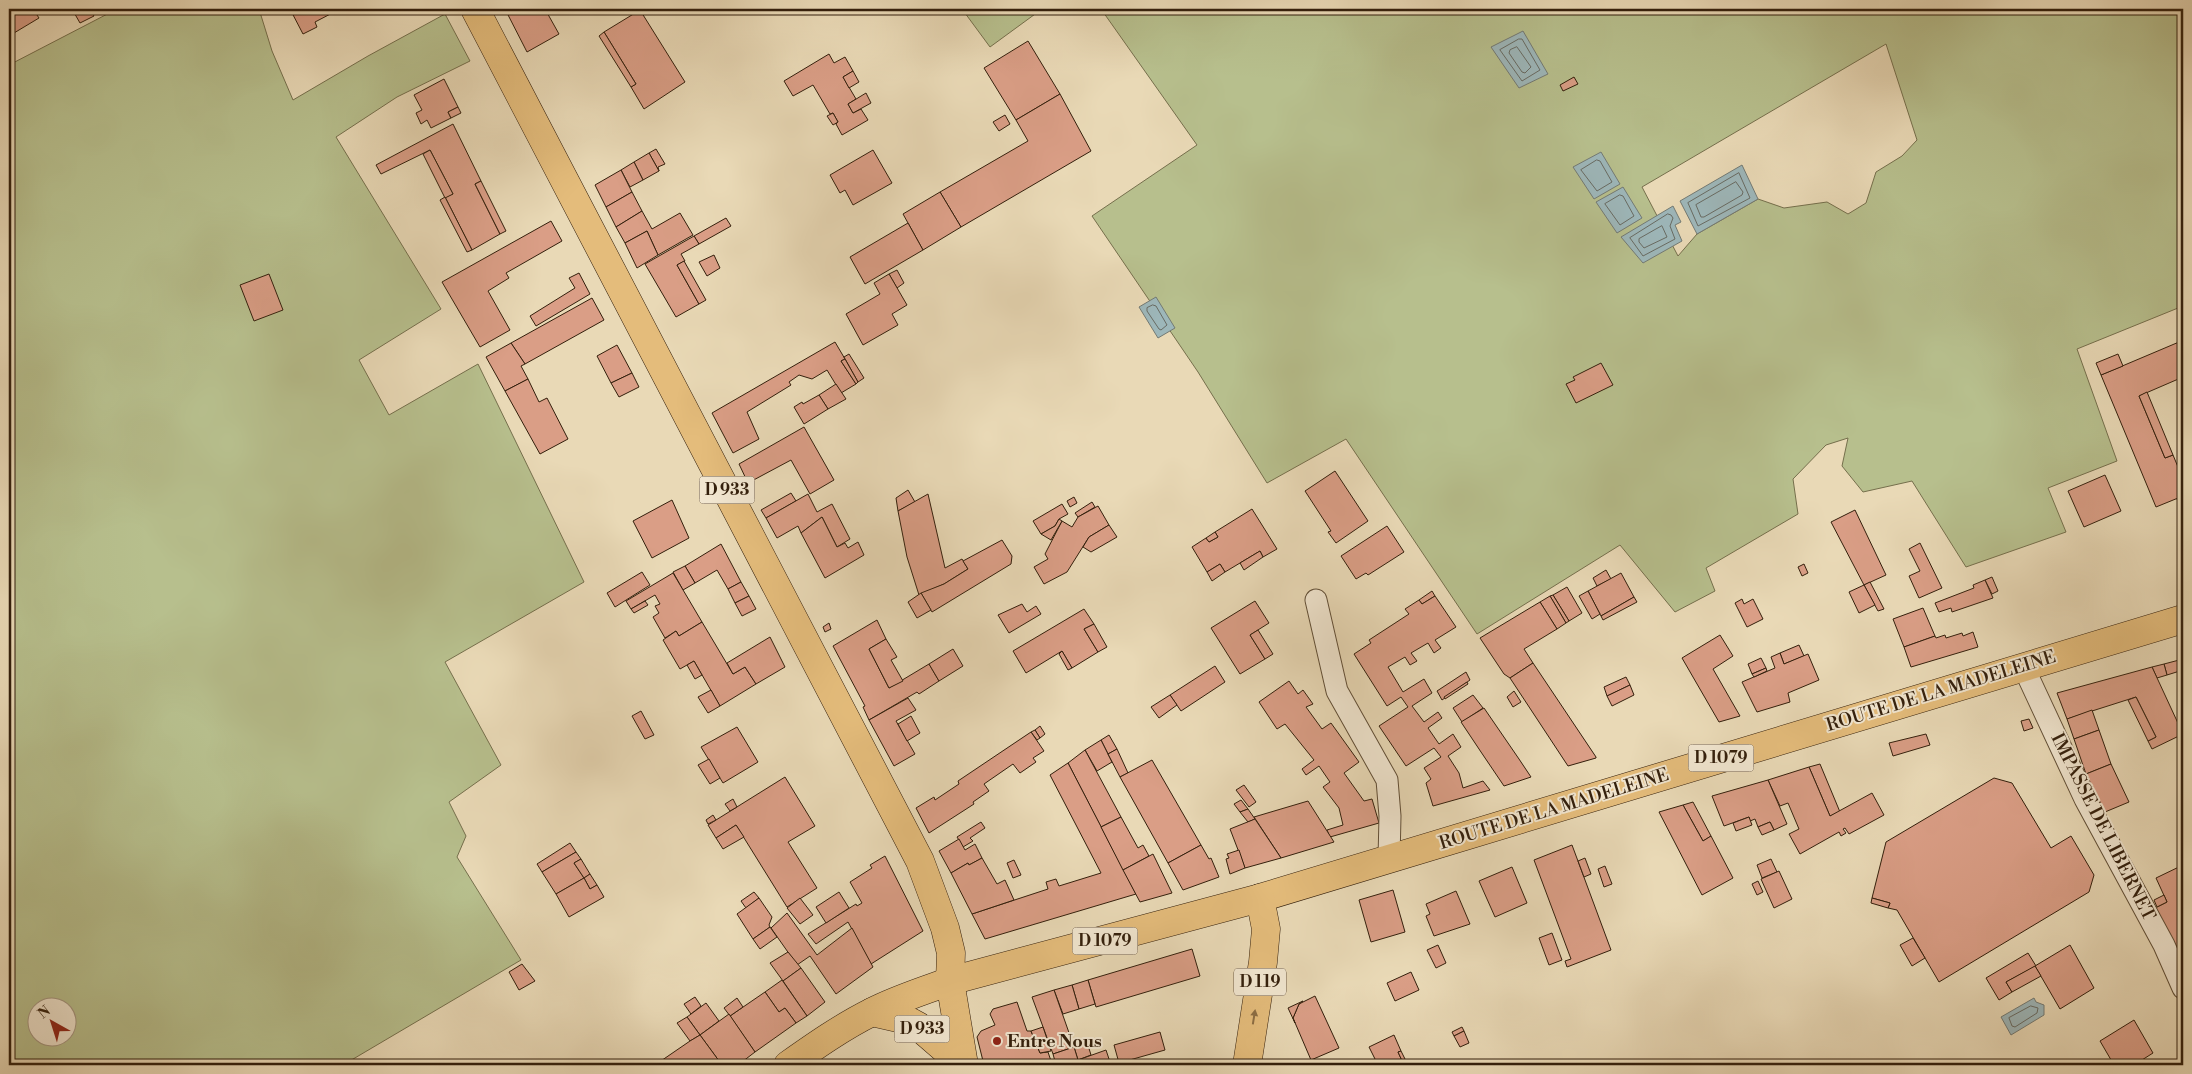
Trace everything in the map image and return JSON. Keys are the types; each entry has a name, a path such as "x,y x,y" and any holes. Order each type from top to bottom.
{"main road":[{"name":"D 933","path":"475,9 920,861 951,953 950,981 963,1065"},
{"name":"ROUTE DE LA MADELEINE","path":"950,981 1260,898 2183,619"},
{"name":"D 119","path":"1247,1065 1263,962 1266,929 1260,898"},
{"name":"D 1079","path":"788,1065 872,1012 907,996 950,981"},
{"name":"D 933","path":"872,1012 907,1020 918,1026 963,1065"}],"street":[{"path":"1316,600 1337,691 1387,780 1390,816 1389,859"},
{"name":"IMPASSE DE LIBERNET","path":"2023,666 2086,799 2164,945 2183,988"}],"green space":[{"path":"117,9 259,9 272,51 293,100 445,14 470,61 397,97 336,137 441,309 359,360 389,415 478,364 584,582 445,662 501,765 449,802 466,836 457,857 521,960 343,1065 9,1065 9,65"},
{"path":"962,9 1042,9 990,47"},
{"path":"1101,9 2183,9 2183,306 2077,349 2117,461 2048,488 2066,532 1966,567 1912,481 1863,492 1842,466 1848,438 1826,445 1793,479 1798,514 1706,568 1715,591 1675,612 1620,545 1477,634 1346,439 1267,483 1198,372 1092,216 1197,145","holes":["1886,44 1917,140 1902,156 1876,172 1866,203 1848,214 1827,202 1784,208 1758,199 1697,234 1678,256 1642,187"]}],"water":[{"path":"1523,31 1548,74 1519,88 1491,47"},
{"path":"1601,152 1620,184 1594,199 1573,167"},
{"path":"1742,165 1758,199 1697,234 1680,201"},
{"path":"1623,187 1642,218 1617,233 1596,202"},
{"path":"1673,206 1681,222 1675,225 1682,241 1643,263 1621,237"},
{"path":"1156,297 1175,328 1158,338 1139,307"},
{"path":"2034,998 2036,1002 2044,1005 2044,1015 2011,1035 2001,1017"}],"building":[{"path":"9,9 33,9 39,18 9,36"},
{"path":"72,9 90,9 94,16 80,23"},
{"path":"290,9 340,9 315,22 317,27 303,34"},
{"path":"505,9 545,9 559,34 527,52"},
{"path":"640,10 685,82 644,109 631,87 636,84 604,32"},
{"path":"604,32 636,84 631,87 599,36"},
{"path":"1028,41 1060,94 1016,120 984,68"},
{"path":"829,54 834,63 845,57 853,71 843,77 856,99 848,104 853,113 861,109 868,120 842,135 833,113 830,114 813,85 793,96 784,81"},
{"path":"853,71 859,82 849,88 843,77"},
{"path":"1574,77 1578,84 1563,91 1560,85"},
{"path":"444,79 458,107 448,112 451,118 431,128 427,120 421,124 416,113 422,110 414,95"},
{"path":"866,93 871,103 853,113 848,104"},
{"path":"1060,94 1091,151 961,227 940,192 1028,141 1016,120"},
{"path":"458,107 461,113 451,118 448,112"},
{"path":"833,113 838,122 833,125 827,116"},
{"path":"1005,115 1010,124 999,131 993,122"},
{"path":"453,124 481,181 475,184 500,234 472,250 445,197 453,194 430,150 381,174 376,165"},
{"path":"656,149 665,164 658,167 659,171 649,153"},
{"path":"430,150 453,194 445,198 423,154"},
{"path":"873,150 892,183 853,205 845,190 840,193 830,175"},
{"path":"649,153 659,171 643,180 634,162"},
{"path":"634,162 643,180 630,187 621,170"},
{"path":"621,170 632,192 606,207 595,185"},
{"path":"481,181 506,231 500,234 475,184"},
{"path":"632,192 642,211 616,227 606,207"},
{"path":"940,192 961,227 923,250 903,214"},
{"path":"445,197 472,250 467,252 440,200"},
{"path":"642,211 652,229 680,213 693,235 658,255 647,231 625,243 616,227"},
{"path":"726,218 731,226 699,244 694,236"},
{"path":"551,221 562,241 506,273 509,278 488,291 510,330 480,347 442,282"},
{"path":"908,223 923,250 865,284 850,257"},
{"path":"647,231 658,255 637,268 625,243"},
{"path":"694,236 699,244 681,254 685,261 677,265 699,304 676,317 645,264"},
{"path":"714,255 720,268 707,276 699,262"},
{"path":"684,261 706,300 699,304 677,265"},
{"path":"897,270 904,283 897,288 889,274"},
{"path":"579,273 590,294 536,326 530,316 575,288 569,278"},
{"path":"269,274 283,310 254,321 240,285"},
{"path":"889,274 907,305 892,314 898,325 863,345 846,314 880,294 874,283"},
{"path":"592,298 604,320 525,364 511,343"},
{"path":"835,342 845,359 841,361 856,384 841,393 827,370 812,379 799,375 789,382 791,385 747,412 759,439 733,453 712,413"},
{"path":"2179,342 2183,352 2183,377 2139,396 2165,458 2173,455 2183,479 2183,496 2156,507 2101,375"},
{"path":"511,343 525,364 521,366 528,379 505,391 486,357"},
{"path":"617,345 632,373 611,383 597,356"},
{"path":"849,354 864,378 858,382 844,357"},
{"path":"2118,354 2123,366 2101,375 2096,363"},
{"path":"845,359 858,382 856,384 841,361"},
{"path":"1601,363 1613,385 1576,403 1566,384 1575,380 1573,377"},
{"path":"632,373 639,387 619,397 611,383"},
{"path":"528,379 539,402 547,398 568,439 540,454 505,391"},
{"path":"836,384 846,399 828,409 819,395"},
{"path":"2147,392 2173,455 2165,458 2139,396"},
{"path":"819,395 828,409 804,424 794,407"},
{"path":"804,427 834,480 810,494 791,460 748,483 739,464"},
{"path":"1335,471 1368,521 1336,543 1328,532 1331,531 1305,491"},
{"path":"2105,475 2121,511 2084,527 2068,491"},
{"path":"908,490 915,502 898,511 896,498"},
{"path":"791,493 796,501 766,518 761,510"},
{"path":"808,494 817,512 832,504 850,539 837,547 822,517 801,533 798,526 777,538 766,518"},
{"path":"928,494 945,568 962,559 968,569 944,584 919,595 907,557 898,511"},
{"path":"2183,496 2183,514 2177,499"},
{"path":"1074,497 1077,503 1070,507 1067,501"},
{"path":"672,500 689,538 652,558 633,521"},
{"path":"1092,502 1095,507 1078,517 1075,513"},
{"path":"1062,504 1068,514 1059,519 1055,526 1041,534 1033,521"},
{"path":"1098,506 1109,525 1089,537 1067,572 1044,584 1034,567 1048,559 1045,554 1062,521 1072,527 1078,517"},
{"path":"1252,509 1277,549 1263,557 1260,551 1225,572 1220,564 1207,572 1192,547 1206,538 1209,542 1218,537 1215,532"},
{"path":"1855,510 1886,575 1864,585 1831,522"},
{"path":"822,517 837,547 845,543 848,548 858,542 864,555 825,578 801,533"},
{"path":"1059,519 1062,521 1051,540 1041,534 1055,526"},
{"path":"1109,525 1117,537 1091,552 1083,547 1089,537"},
{"path":"1387,526 1404,552 1368,575 1366,573 1356,579 1341,556"},
{"path":"1215,532 1218,537 1209,542 1206,538"},
{"path":"1002,540 1012,556 1011,564 932,612 921,593 944,584 968,569 963,561"},
{"path":"1920,543 1942,588 1919,598 1909,576 1920,571 1909,549"},
{"path":"721,544 741,582 728,589 717,570 695,583 685,566"},
{"path":"1260,551 1263,557 1244,570 1240,563"},
{"path":"1220,564 1225,572 1212,581 1207,572"},
{"path":"1804,564 1808,573 1802,576 1798,567"},
{"path":"685,566 695,583 683,590 673,572"},
{"path":"1606,570 1611,579 1597,586 1593,578"},
{"path":"642,572 650,585 615,607 607,593"},
{"path":"673,573 702,622 679,636 676,631 665,638 653,617 659,613 655,606 660,604 655,595 631,609 626,601"},
{"path":"1621,573 1634,597 1601,616 1588,591"},
{"path":"1992,577 1998,591 1992,594 1985,580"},
{"path":"1985,580 1993,598 1952,612 1951,608 1939,612 1935,603 1974,588 1973,585"},
{"path":"741,582 749,596 735,603 728,589"},
{"path":"1870,582 1884,609 1878,611 1864,585"},
{"path":"1864,585 1875,605 1859,613 1849,592"},
{"path":"1567,587 1582,613 1569,621 1553,595"},
{"path":"1432,591 1435,596 1422,604 1419,600"},
{"path":"1588,591 1600,614 1592,619 1579,596"},
{"path":"921,593 931,610 917,618 908,602"},
{"path":"1553,595 1569,621 1566,623 1550,596"},
{"path":"749,596 756,609 742,616 735,603"},
{"path":"1435,596 1456,627 1435,640 1441,648 1434,653 1428,643 1411,653 1417,661 1410,665 1405,657 1388,667 1403,692 1424,679 1432,693 1412,706 1424,722 1438,712 1442,718 1428,728 1439,744 1453,734 1461,747 1448,756 1459,773 1463,788 1483,781 1490,790 1433,806 1426,783 1431,779 1424,768 1441,757 1434,748 1406,766 1379,726 1408,707 1401,697 1387,706 1354,654 1371,643 1369,640 1409,614 1405,609 1419,600 1422,604"},
{"path":"1550,596 1566,623 1557,629 1540,602"},
{"path":"1634,597 1637,602 1603,620 1601,616"},
{"path":"1742,599 1744,604 1753,599 1763,619 1747,627 1735,603"},
{"path":"645,601 648,605 634,613 631,609"},
{"path":"1255,601 1269,623 1250,635 1265,659 1240,674 1211,628"},
{"path":"1540,602 1557,629 1524,649 1533,663 1510,678 1504,674 1480,638"},
{"path":"1022,604 1027,612 1036,606 1041,614 1009,633 998,615"},
{"path":"1923,608 1935,636 1904,647 1893,619"},
{"path":"1084,609 1094,624 1084,629 1098,652 1072,668 1062,651 1026,673 1013,651"},
{"path":"877,620 886,639 869,649 889,688 929,664 939,681 919,694 917,692 869,720 863,707 865,706 833,646"},
{"path":"702,622 733,674 745,667 756,684 720,706 694,661 680,669 663,640 676,631 679,636"},
{"path":"829,623 831,629 825,632 823,627"},
{"path":"1094,624 1107,647 1098,652 1084,629"},
{"path":"1258,630 1273,654 1265,659 1250,635"},
{"path":"1973,632 1978,647 1911,667 1904,647 1935,636 1936,638 1945,635 1946,638 1962,633 1963,636"},
{"path":"1720,635 1733,656 1713,669 1740,716 1719,722 1682,658"},
{"path":"770,637 785,667 756,684 745,667 733,674 727,663"},
{"path":"886,639 897,657 891,660 903,681 889,688 869,649"},
{"path":"1799,645 1804,656 1784,664 1780,653"},
{"path":"953,649 963,666 939,681 929,664"},
{"path":"1062,651 1072,668 1068,670 1059,654"},
{"path":"1780,653 1784,664 1808,654 1819,680 1788,693 1790,702 1757,712 1742,682 1775,668 1771,657"},
{"path":"1761,658 1766,668 1752,674 1748,664"},
{"path":"2183,659 2183,670 2167,675 2164,664"},
{"path":"694,661 702,675 695,679 687,665"},
{"path":"1533,663 1596,758 1568,766 1510,678"},
{"path":"2164,664 2167,675 2157,678 2152,667"},
{"path":"1215,666 1225,682 1181,711 1170,695"},
{"path":"2152,667 2183,734 2152,749 2148,741 2156,737 2136,697 2067,719 2057,693"},
{"path":"1766,668 1767,671 1754,677 1752,674"},
{"path":"1466,672 1470,680 1442,700 1437,691"},
{"path":"1626,677 1630,685 1607,696 1604,687"},
{"path":"1289,681 1298,694 1303,690 1313,704 1306,707 1322,729 1331,723 1359,762 1344,773 1364,801 1372,799 1379,823 1330,837 1327,830 1343,825 1339,808 1323,787 1330,782 1319,766 1306,775 1302,769 1314,760 1285,724 1277,729 1259,702"},
{"path":"1467,682 1468,684 1445,699 1444,697"},
{"path":"1630,685 1634,695 1612,706 1607,696"},
{"path":"711,690 720,706 708,713 698,697"},
{"path":"1514,691 1521,702 1513,707 1507,697"},
{"path":"1170,695 1177,705 1159,718 1151,707"},
{"path":"1473,695 1483,708 1462,722 1453,708"},
{"path":"2136,697 2156,737 2148,741 2128,700"},
{"path":"908,698 916,710 896,721 915,754 894,766 869,720"},
{"path":"1484,708 1531,777 1504,786 1461,722"},
{"path":"2092,710 2099,730 2074,739 2067,719"},
{"path":"641,711 654,735 645,739 632,716"},
{"path":"911,716 920,733 907,741 898,724"},
{"path":"2029,719 2033,728 2024,731 2021,721"},
{"path":"1040,726 1045,734 1040,738 1035,730"},
{"path":"737,727 758,762 723,783 701,747"},
{"path":"1035,730 1040,738 1037,740 1031,732"},
{"path":"2099,730 2111,764 2086,774 2074,739"},
{"path":"1031,732 1044,751 1033,758 1036,762 1020,773 1013,764 984,784 989,791 973,802 974,804 929,833 916,808 934,797 935,800 959,784 958,781"},
{"path":"1926,734 1930,745 1893,756 1889,743"},
{"path":"1109,735 1117,749 1108,754 1101,740"},
{"path":"1101,740 1112,762 1097,771 1085,750"},
{"path":"1117,749 1128,773 1120,777 1108,754"},
{"path":"1085,750 1121,817 1101,827 1068,763"},
{"path":"709,759 720,778 710,784 698,765"},
{"path":"1152,760 1201,845 1168,863 1120,777"},
{"path":"1068,763 1136,894 985,939 972,914 1048,889 1046,882 1056,879 1059,886 1101,873 1050,775"},
{"path":"1820,764 1840,812 1830,816 1809,767"},
{"path":"2111,764 2129,802 2105,812 2086,774"},
{"path":"1809,767 1830,816 1872,793 1884,815 1849,834 1845,828 1843,829 1846,833 1841,836 1839,832 1800,854 1789,834 1799,829 1788,803 1780,806 1768,780"},
{"path":"785,777 815,826 788,842 817,888 787,907 736,825 716,838 708,825"},
{"path":"1994,778 2012,783 2051,848 2071,836 2094,875 2089,892 1939,982 1897,910 1888,908 1890,903 1872,898 1886,842"},
{"path":"1768,780 1787,824 1774,830 1770,822 1758,827 1755,819 1750,821 1749,817 1724,826 1712,796"},
{"path":"1244,785 1256,802 1249,807 1236,790"},
{"path":"733,799 737,807 730,811 725,804"},
{"path":"1241,800 1248,809 1240,812 1234,804"},
{"path":"1308,801 1334,842 1281,858 1254,817"},
{"path":"1693,802 1711,836 1703,841 1683,805"},
{"path":"1683,805 1703,841 1711,836 1733,878 1702,895 1659,812"},
{"path":"1248,809 1255,819 1248,822 1240,812"},
{"path":"713,815 716,820 708,824 706,820"},
{"path":"1121,817 1138,848 1143,845 1149,856 1123,870 1101,827"},
{"path":"1749,817 1752,825 1736,831 1733,823"},
{"path":"1255,819 1281,858 1245,868 1230,829"},
{"path":"981,822 985,828 970,838 973,841 963,847 957,837"},
{"path":"1770,822 1774,830 1762,835 1758,827"},
{"path":"736,825 744,837 723,849 716,838"},
{"path":"959,839 965,850 975,844 982,858 969,865 968,863 951,873 939,851"},
{"path":"570,843 576,852 542,872 537,864"},
{"path":"1201,845 1209,859 1211,858 1219,877 1183,890 1168,863"},
{"path":"1572,845 1611,950 1567,967 1565,961 1571,959 1534,860"},
{"path":"1239,850 1245,868 1230,874 1226,859 1229,858 1227,854"},
{"path":"576,852 581,859 574,863 584,878 556,894 542,872"},
{"path":"1153,854 1172,893 1140,902 1123,870"},
{"path":"885,856 923,931 871,964 848,922 816,944 808,934 856,904 857,906 862,903 850,882 872,868 870,865"},
{"path":"982,858 997,884 1005,880 1014,900 972,914 951,873 968,863 969,865"},
{"path":"1585,858 1591,874 1584,877 1578,861"},
{"path":"581,859 590,874 584,878 574,863"},
{"path":"1771,859 1777,872 1762,878 1757,865"},
{"path":"1014,860 1021,875 1013,878 1007,863"},
{"path":"2183,865 2183,964 2155,908 2167,902 2156,878"},
{"path":"1605,866 1612,884 1604,887 1598,869"},
{"path":"1512,867 1527,903 1495,917 1479,881"},
{"path":"1779,871 1792,899 1774,908 1761,879"},
{"path":"590,874 597,885 590,889 584,878"},
{"path":"584,878 590,889 597,885 604,897 569,917 556,894"},
{"path":"1758,881 1763,892 1757,895 1752,884"},
{"path":"1393,890 1405,932 1371,942 1359,900"},
{"path":"1456,891 1470,924 1434,936 1426,916 1430,914 1426,904"},
{"path":"754,892 759,898 746,908 741,901"},
{"path":"839,892 849,908 826,923 816,907"},
{"path":"2164,895 2167,902 2157,907 2154,900"},
{"path":"759,898 772,917 770,927 753,939 737,914"},
{"path":"800,898 813,915 800,924 787,908"},
{"path":"1872,898 1890,903 1888,908 1871,903"},
{"path":"787,913 817,955 852,928 873,967 836,994 810,956 797,965 771,928"},
{"path":"770,927 777,937 760,949 753,939"},
{"path":"1552,933 1562,960 1549,965 1539,938"},
{"path":"1913,938 1925,958 1912,966 1900,945"},
{"path":"1438,945 1446,963 1436,968 1427,950"},
{"path":"2070,945 2094,988 2060,1009 2035,966"},
{"path":"1192,949 1200,976 1096,1007 1088,980"},
{"path":"788,952 801,968 783,981 770,963"},
{"path":"2028,953 2036,966 2006,982 2012,992 1999,1000 1986,978"},
{"path":"522,964 535,981 519,990 509,972"},
{"path":"2035,966 2041,976 2012,992 2006,982"},
{"path":"801,968 825,1002 807,1016 783,981"},
{"path":"1411,972 1419,990 1395,1001 1387,983"},
{"path":"782,980 807,1016 796,1023 785,1008 779,1012 765,992"},
{"path":"1088,980 1095,1004 1079,1009 1072,985"},
{"path":"1072,985 1079,1009 1063,1014 1054,990"},
{"path":"1054,990 1074,1047 1053,1054 1032,997"},
{"path":"765,992 779,1012 785,1008 796,1023 755,1052 730,1016"},
{"path":"1315,996 1339,1048 1311,1060 1293,1018 1299,1004"},
{"path":"695,997 701,1006 691,1014 684,1004"},
{"path":"737,998 743,1007 730,1016 724,1008"},
{"path":"1303,1001 1299,1004 1293,1018 1295,1023 1288,1008"},
{"path":"1017,1002 1027,1031 1031,1031 1040,1053 1048,1052 1052,1064 984,1065 977,1037 981,1031 995,1025 990,1014 993,1009"},
{"path":"706,1003 719,1021 700,1035 687,1017"},
{"path":"729,1014 755,1052 738,1065 722,1065 700,1035"},
{"path":"687,1017 700,1035 690,1041 677,1023"},
{"path":"2134,1020 2153,1053 2134,1065 2114,1065 2100,1041"},
{"path":"1043,1027 1051,1051 1040,1053 1031,1031"},
{"path":"1462,1027 1464,1031 1454,1036 1452,1032"},
{"path":"1464,1031 1469,1043 1460,1047 1454,1036"},
{"path":"1160,1032 1165,1050 1119,1063 1114,1045"},
{"path":"700,1035 722,1065 655,1065 690,1041"},
{"path":"1394,1035 1401,1051 1398,1052 1404,1065 1378,1065 1369,1047"},
{"path":"1087,1042 1091,1055 1078,1060 1074,1047"},
{"path":"1074,1047 1078,1060 1106,1050 1111,1065 1056,1065 1053,1054"},
{"path":"1401,1051 1407,1063 1404,1065 1398,1052"}],"place":[{"name":"Entre Nous","path":"997,1041"}]}
